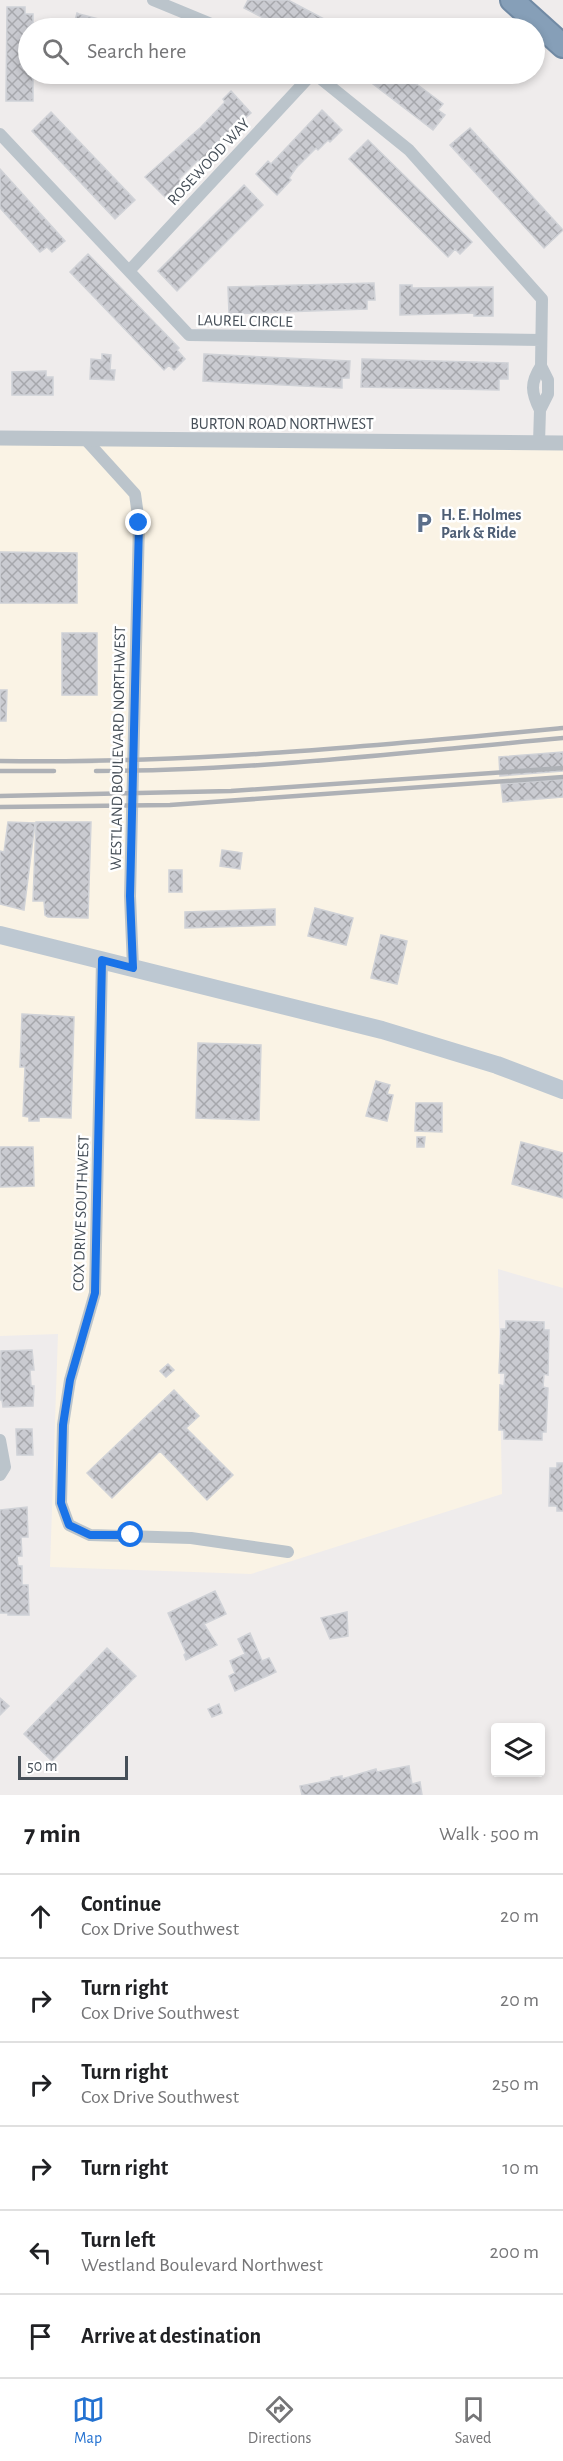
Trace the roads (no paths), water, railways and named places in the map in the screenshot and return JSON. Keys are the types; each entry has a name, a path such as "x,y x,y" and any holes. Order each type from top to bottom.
{"highway":[{"path":"512,0 532,18"},
{"path":"545,30 563,46"}],"main road":[{"path":"0,935 405,1036 497,1065 563,1090"}],"street":[{"path":"153,0 197,18"},
{"name":"ROSEWOOD WAY","path":"129,271 305,84"},
{"path":"326,84 409,150 542,299 541,366 532,380 532,393 540,410 539,442"},
{"name":"LAUREL CIRCLE","path":"0,134 189,335 541,340"},
{"name":"BURTON ROAD NORTHWEST","path":"0,438 563,443"},
{"name":"WESTLAND BOULEVARD NORTHWEST","path":"86,440 135,494 139,523 130,896 133,968"},
{"name":"COX DRIVE SOUTHWEST","path":"102,960 95,1293 70,1380 64,1414 61,1503 69,1525 90,1535 191,1538 288,1552"},
{"path":"0,1440 5,1467 0,1475"}],"railway":[{"path":"0,761 212,757 563,728"},
{"path":"96,771 271,764 563,738"},
{"path":"0,796 231,791 563,768"},
{"path":"0,771 54,771"},
{"path":"0,807 170,805 563,777"}],"place":[{"name":"H. E. Holmes Park & Ride","path":"424,523"}]}
